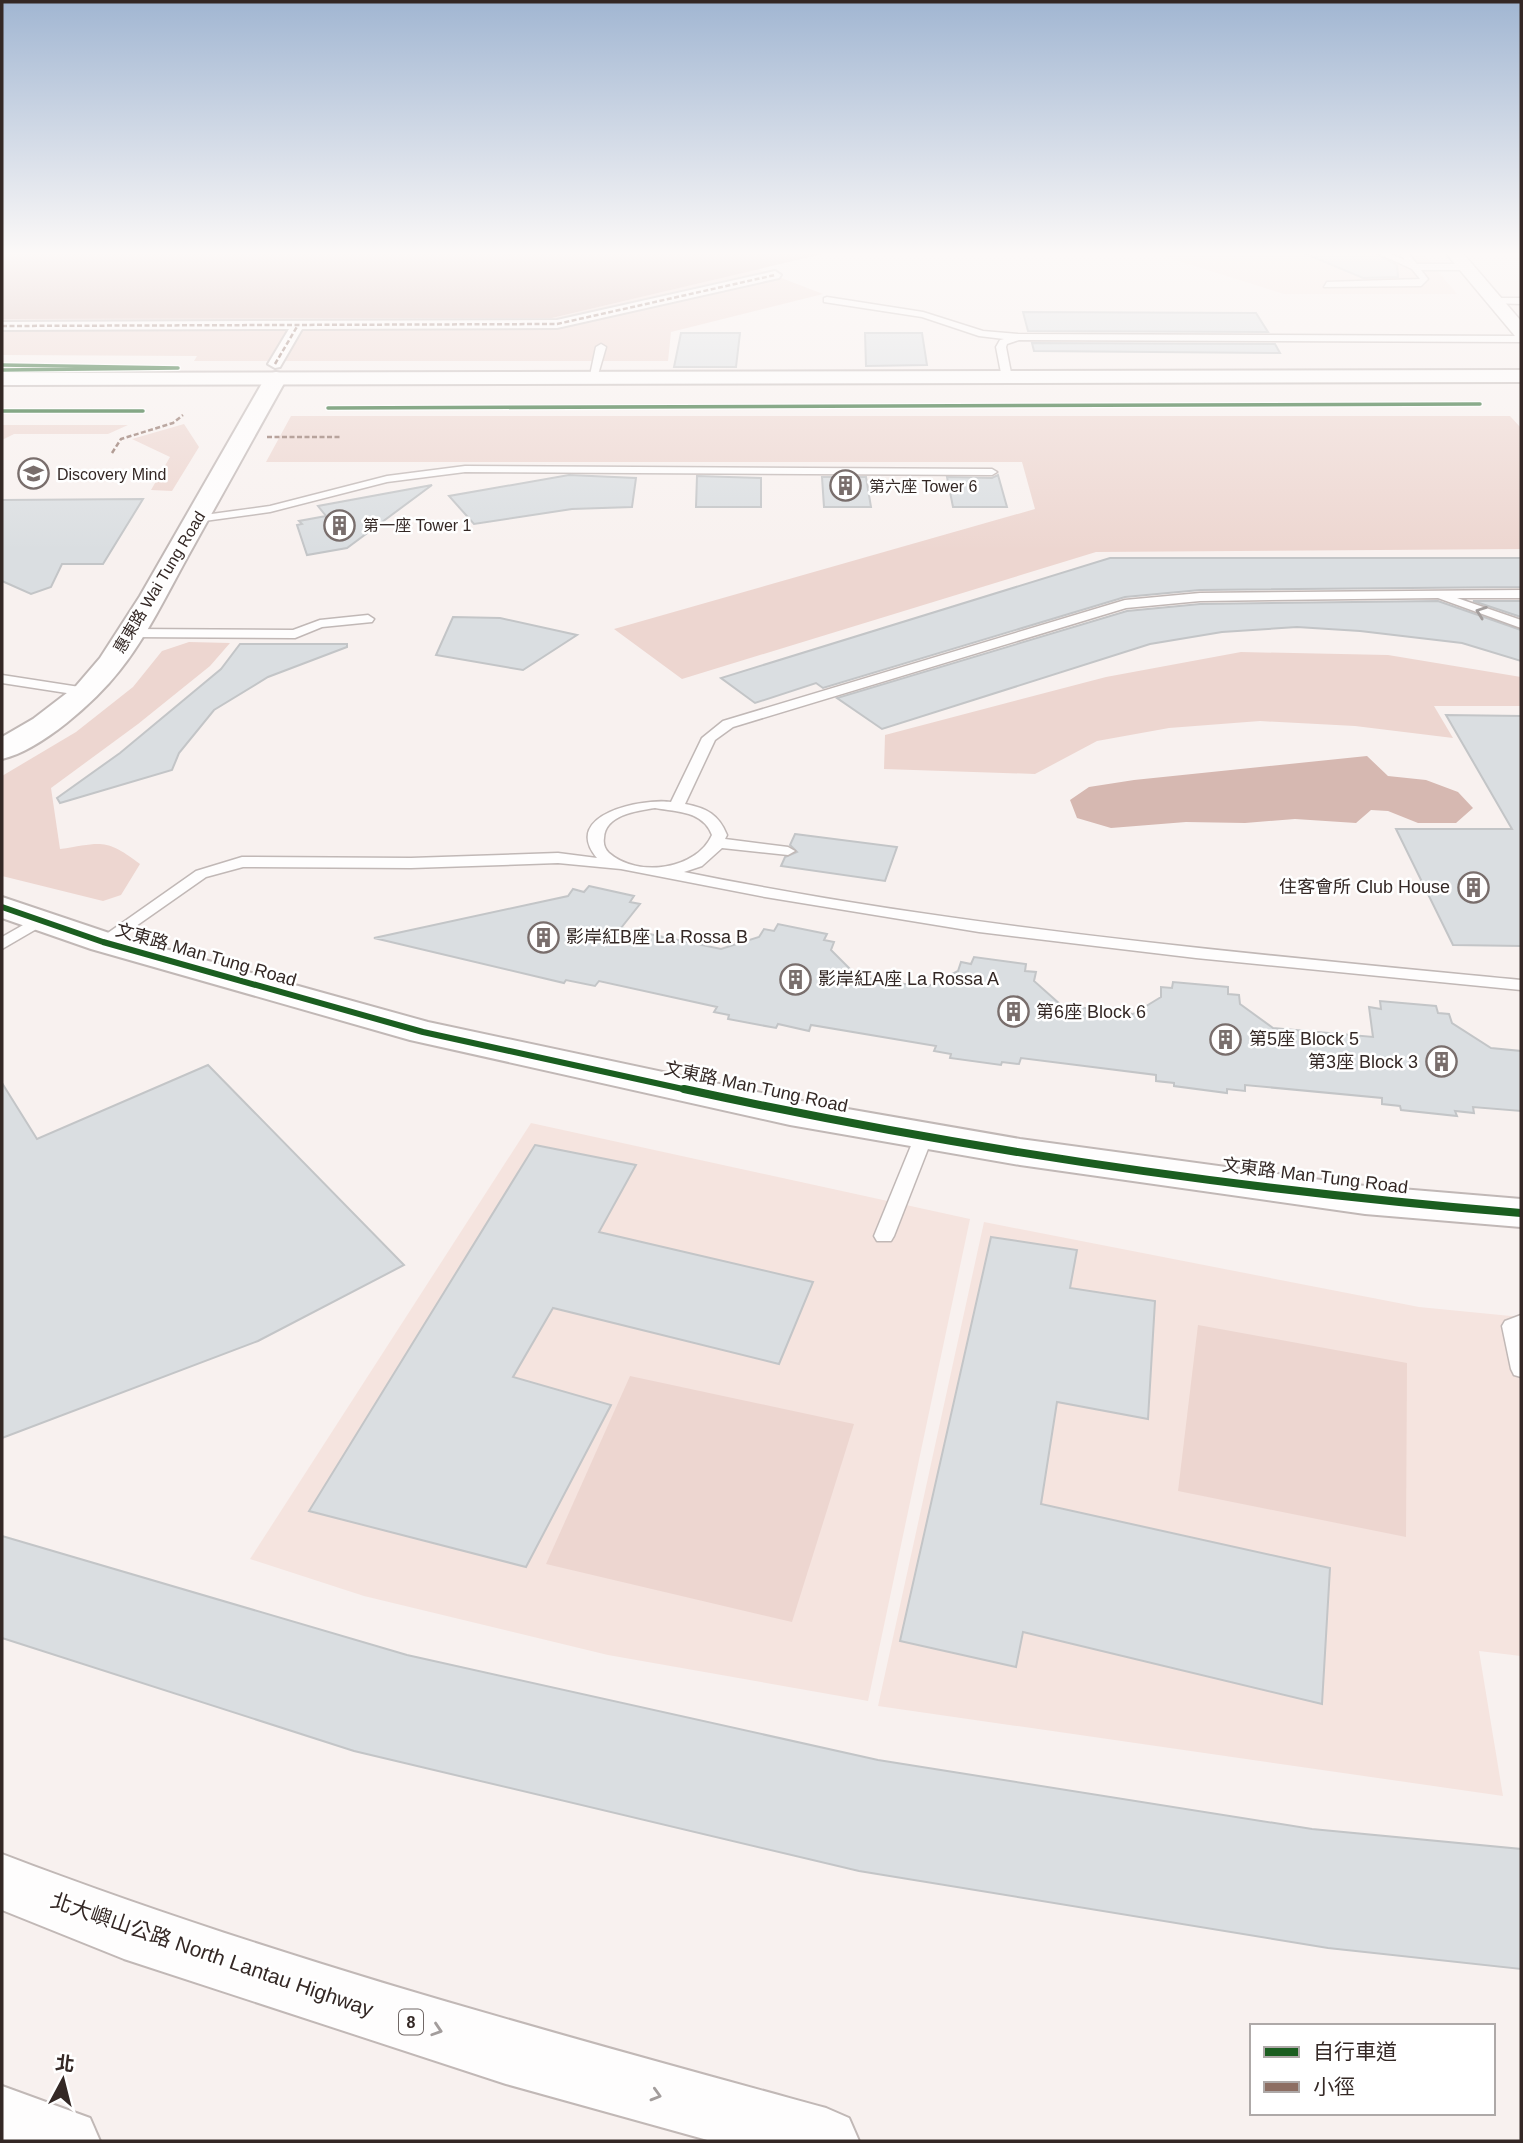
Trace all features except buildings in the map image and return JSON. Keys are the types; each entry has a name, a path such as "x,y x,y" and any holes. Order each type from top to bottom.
{"main road":[{"path":"2,379 1521,376"},
{"path":"2,394 273,379 1521,392"},
{"name":"惠東路 Wai Tung Road","path":"2,750 44,726 86,692 111,663 197,519 273,379"},
{"name":"文東路 Man Tung Road","path":"2,907 103,942 423,1032 790,1112 1020,1152 1364,1200 1521,1213"},
{"name":"北大嶼山公路 North Lantau Highway","path":"2,1882 124,1930 506,2052 826,2141"},
{"path":"2,2118 67,2141"}],"street":[{"path":"273,379 286,351"}],"lane":[{"path":"592,378 600,351"},
{"path":"1002,351 1007,378"},
{"path":"197,519 270,509 387,479 465,469 992,471"},
{"path":"677,805 709,737 728,724 1103,609 1174,598 1521,594"},
{"path":"1441,597 1521,624"},
{"path":"130,634 295,634 320,624 368,619"},
{"path":"2,679 86,692"},
{"path":"620,865 609,860 596,845 596,833 603,822 616,813 656,804 677,805 706,816 716,824 720,833 719,843 703,859 690,866 658,871"},
{"path":"719,843 788,850"},
{"path":"558,858 596,845"},
{"path":"103,942 201,874 242,862 411,863 558,858 658,871 833,905 1067,938 1521,985"},
{"path":"703,859 715,884"},
{"path":"2,944 39,920"},
{"path":"884,1236 924,1136"},
{"path":"1521,1322 1512,1326 1521,1369"}],"shaded area":[{"path":"2,351 669,351 668,361 194,361 197,356 2,355"},
{"path":"291,416 1510,416 1521,428 1521,549 1096,552 682,679 614,629 1035,509 1022,462 266,462"},
{"path":"184,424 199,447 172,491 151,490 170,457 132,439"},
{"path":"2,425 128,425 108,434 14,434 2,440"},
{"path":"189,642 230,643 210,666 138,724 51,788 60,849 102,844 119,849 140,864 121,895 103,901 2,876 2,776 76,732 133,687 162,651"},
{"path":"1241,652 1388,655 1521,677 1521,706 1434,706 1453,738 1355,726 1260,721 1169,728 1097,741 1035,774 884,769 885,735 1106,677"},
{"path":"1367,756 1388,776 1426,780 1458,792 1473,808 1456,823 1418,823 1388,811 1371,810 1356,823 1295,819 1245,823 1186,822 1111,828 1077,818 1070,800 1089,787 1134,780"},
{"path":"531,1123 970,1219 868,1701 608,1655 364,1596 250,1559"},
{"path":"984,1222 1419,1307 1521,1317 1521,1656 1479,1651 1503,1796 878,1706"},
{"path":"1198,1325 1407,1363 1406,1537 1178,1491"},
{"path":"630,1376 854,1424 792,1622 546,1564"}],"marked path":[{"path":"275,364 283,351"},
{"path":"112,453 121,439 173,423 183,415"},
{"path":"267,437 341,437"}],"cycle path":[{"path":"2,365 178,368 2,370"},
{"path":"328,408 1480,404"},
{"path":"2,411 143,411"},
{"path":"2,907 103,942 423,1032 790,1112 1020,1152 1365,1200 1521,1213"}],"place":[{"name":"Discovery Mind","path":"34,474"},
{"name":"第六座 Tower 6","path":"846,486"},
{"name":"第一座 Tower 1","path":"340,525"},
{"name":"住客會所 Club House","path":"1473,887"},
{"name":"影岸紅B座 La Rossa B","path":"543,937"},
{"name":"影岸紅A座 La Rossa A","path":"795,979"},
{"name":"第6座 Block 6","path":"1013,1012"},
{"name":"第5座 Block 5","path":"1226,1039"},
{"name":"第3座 Block 3","path":"1441,1062"}]}
